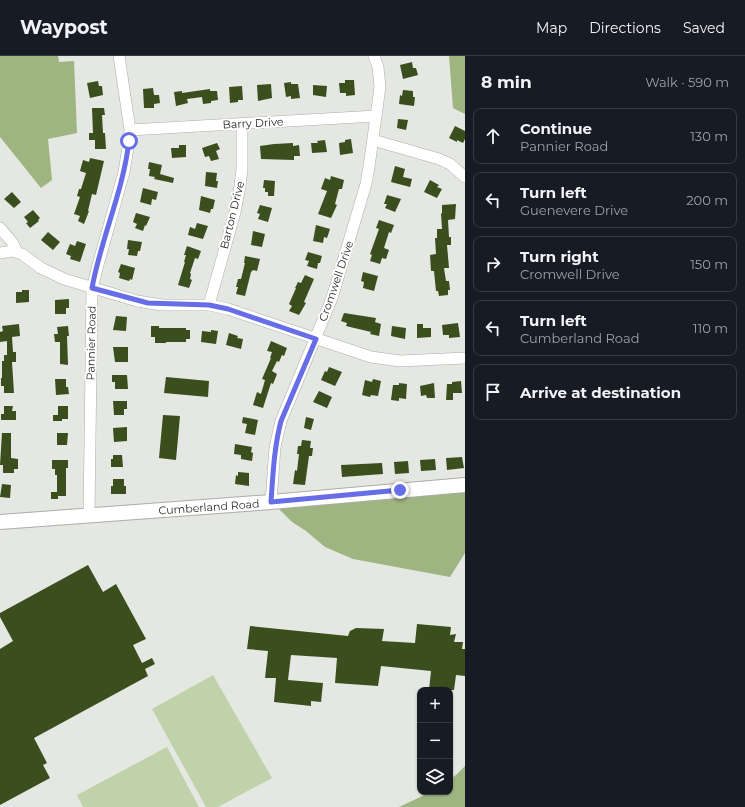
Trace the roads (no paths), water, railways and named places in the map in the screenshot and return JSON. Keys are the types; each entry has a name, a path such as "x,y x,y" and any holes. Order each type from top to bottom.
{"main road":[{"name":"Cumberland Road","path":"0,522 271,502 465,485"}],"street":[{"name":"Pannier Road","path":"89,516 92,288 124,172 130,130 119,56"},
{"name":"Cromwell Drive","path":"271,502 273,464 281,421 316,339 337,281 361,202 369,167 380,87 380,77 374,56"},
{"name":"Barry Drive","path":"130,130 376,116"},
{"name":"Barton Drive","path":"209,305 235,212 240,186 242,169 242,124"},
{"path":"373,140 439,159 453,166 465,177"},
{"path":"0,228 12,242 17,252"},
{"path":"0,253 12,251 17,252 26,256 51,274 92,288 148,303 209,305 235,311 356,353 386,360 414,361 465,358"}]}
